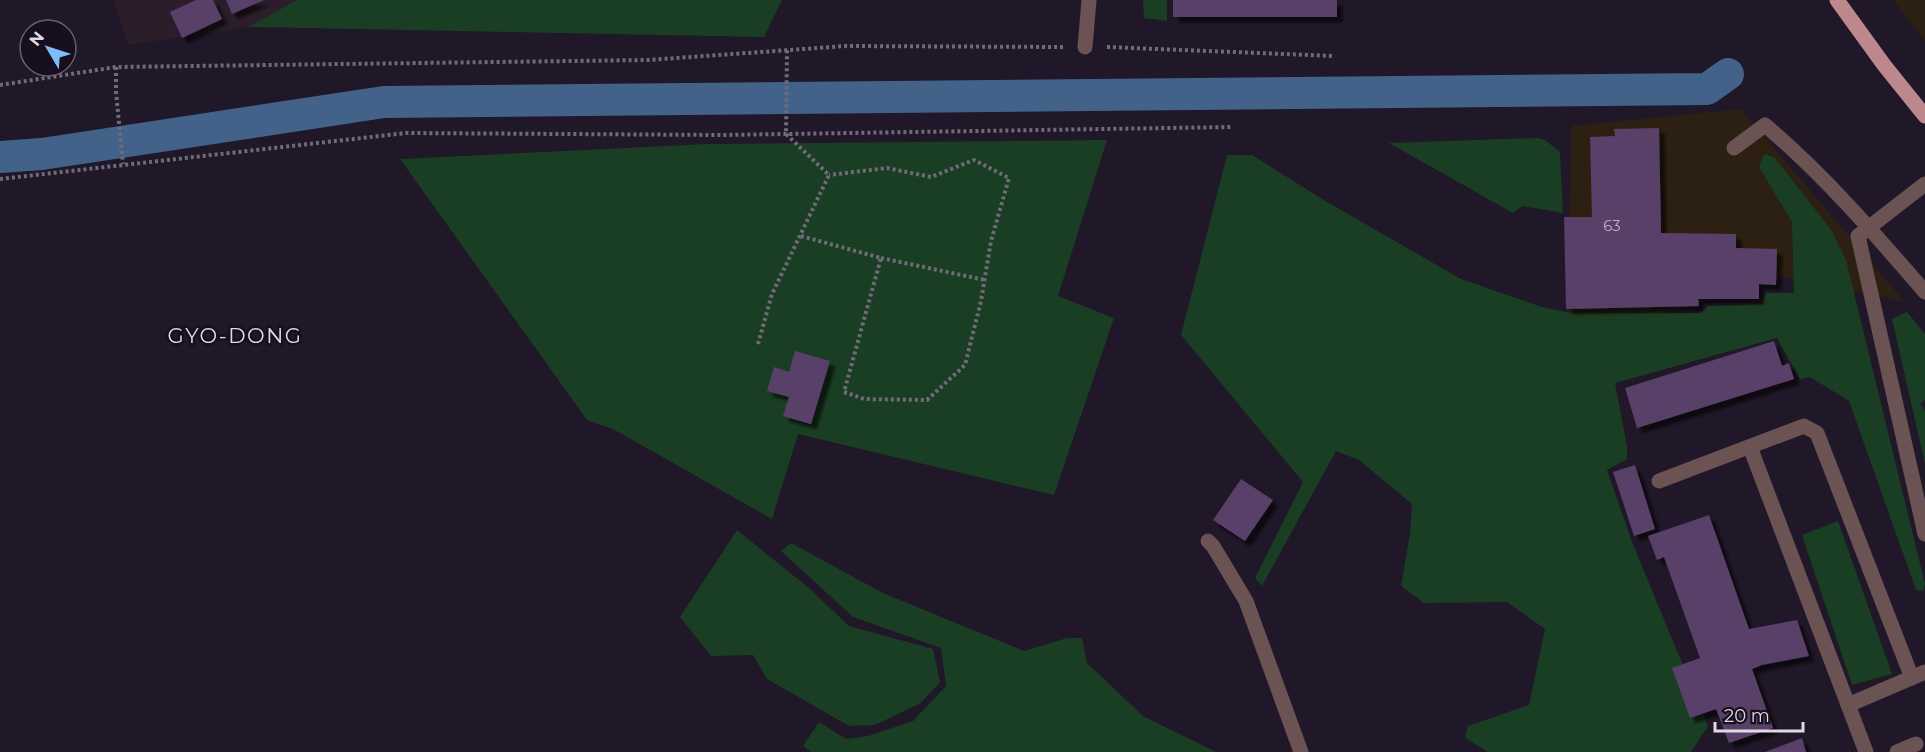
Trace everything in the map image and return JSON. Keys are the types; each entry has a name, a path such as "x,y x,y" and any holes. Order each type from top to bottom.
{"main road":[{"path":"1837,0 1884,65 1925,116"}],"lane":[{"path":"1085,47 1089,0"},
{"path":"1734,148 1765,125 1870,227 1925,292"},
{"path":"1925,184 1858,236 1925,534"},
{"path":"1659,481 1804,426 1817,433 1919,675 1848,705"},
{"path":"1750,447 1866,752"},
{"path":"1208,541 1246,601 1301,752"},
{"path":"1897,752 1916,744"}],"path":[{"path":"0,85 116,67 648,60 846,46 1085,47 1334,56"},
{"path":"787,51 785,133 829,175"},
{"path":"116,67 116,92 123,162"},
{"path":"0,179 123,162 406,133 785,133 1231,127"},
{"path":"829,175 887,168 931,177 974,160 1009,178 992,241 965,365 927,400 864,399 844,392 881,258"},
{"path":"758,344 772,294 829,175"},
{"path":"801,236 881,258 985,280"}],"shaded area":[{"path":"113,0 297,0 248,27 128,45"},
{"path":"1893,0 1925,0 1925,41"},
{"path":"1741,109 1905,302 1785,277 1568,343 1571,126"}],"green space":[{"path":"297,0 782,0 764,37 248,27"},
{"path":"1143,0 1167,0 1167,21 1144,18"},
{"path":"1537,138 1545,140 1560,152 1563,213 1523,206 1513,213 1389,143"},
{"path":"1107,140 1058,296 1114,318 1054,495 798,434 772,519 613,429 587,420 400,159 707,144"},
{"path":"1764,154 1774,157 1832,231 1846,260 1925,584 1923,591 1916,590 1849,401 1810,377 1800,379 1777,338 1615,383 1627,446 1627,459 1607,470 1632,542 1708,726 1691,752 1488,752 1465,738 1468,726 1529,705 1545,629 1507,602 1424,603 1401,586 1410,533 1412,504 1359,460 1336,451 1262,586 1255,578 1303,482 1181,335 1227,155 1252,155 1322,199 1461,279 1542,307 1571,313 1700,313 1708,306 1762,304 1765,293 1794,293 1792,222 1759,167"},
{"path":"1907,312 1925,334 1925,400 1920,404 1925,411 1925,464 1892,319"},
{"path":"1838,521 1892,674 1852,685 1802,535"},
{"path":"737,530 809,588 849,626 933,649 940,682 921,703 875,725 849,726 767,679 753,655 711,656 680,617"},
{"path":"791,543 883,593 1024,651 1067,638 1082,638 1087,663 1143,716 1216,752 811,752 803,746 819,722 846,739 868,736 913,721 946,686 941,648 853,617 781,551"}],"building":[{"path":"196,0 213,0 222,19 182,38 170,12"},
{"path":"226,0 264,0 232,14"},
{"path":"1173,0 1337,0 1337,17 1173,17"},
{"path":"1659,128 1661,233 1736,234 1736,248 1777,249 1776,285 1759,284 1759,299 1698,299 1699,306 1566,309 1564,217 1592,217 1590,137 1615,136 1614,129"},
{"path":"1774,341 1782,366 1789,363 1794,379 1637,428 1625,388"},
{"path":"795,351 830,361 811,424 783,416 789,397 767,391 774,367 789,372"},
{"path":"1635,465 1655,529 1634,536 1613,472"},
{"path":"1241,479 1273,500 1245,541 1213,520"},
{"path":"1709,515 1749,629 1797,620 1809,656 1752,669 1773,728 1729,743 1716,709 1690,718 1672,668 1700,658 1664,557 1657,560 1648,536"},
{"path":"1802,738 1806,752 1765,752"}],"waterway":[{"path":"0,157 42,154 384,102 1707,89 1728,74"}],"district":[{"name":"GYO-DONG","path":"235,335"}]}
